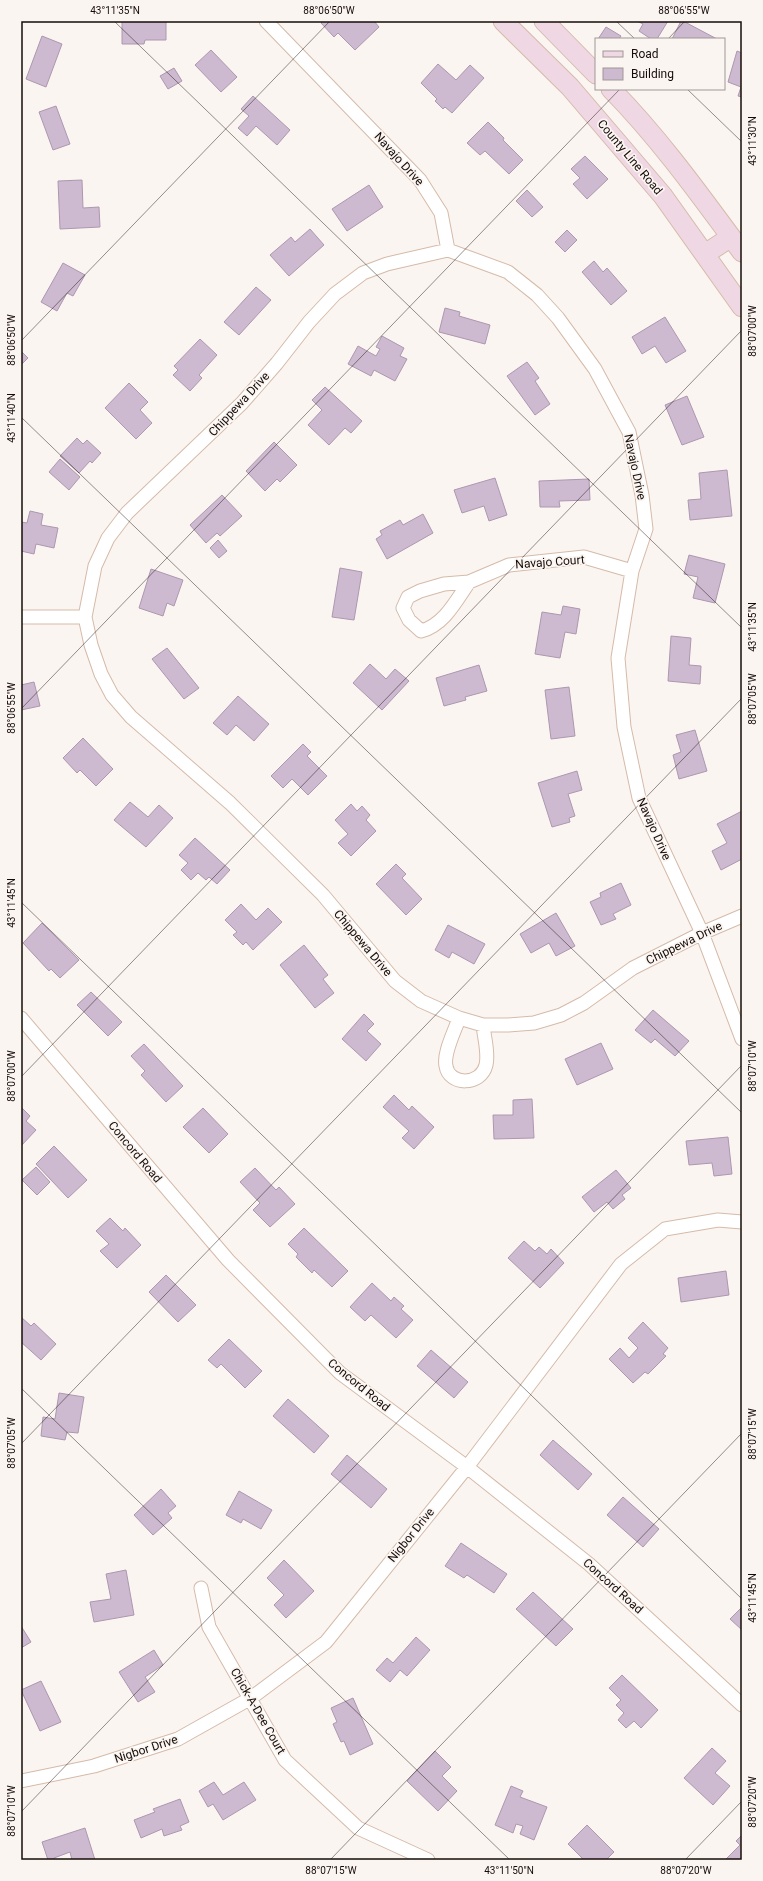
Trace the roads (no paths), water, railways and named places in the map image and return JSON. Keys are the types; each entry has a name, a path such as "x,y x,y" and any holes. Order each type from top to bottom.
{"main road":[{"name":"County Line Road","path":"503,21 575,93 663,196 742,307"},
{"path":"544,21 595,73"},
{"path":"612,90 634,112 681,169 737,245 705,254"}],"street":[{"name":"Navajo Drive","path":"266,21 420,180 441,213 448,250 508,272 537,295 558,318 595,369 629,432 642,495 646,529 632,571 618,658 624,727 639,798 702,933 742,1039"},
{"name":"Chippewa Drive","path":"448,250 387,264 363,273 335,294 309,322 277,363 242,403 126,513 108,538 95,566 85,617 91,646 101,674 112,695 131,717 230,804 323,895 395,981 421,1001 459,1018 483,1025 508,1025 534,1023 561,1015 584,1003 633,968 702,933 742,916"},
{"name":"Navajo Court","path":"469,582 442,621 430,629 421,631 409,620 404,608 408,597 420,591 444,584 469,582 508,565 584,557 632,571"},
{"path":"21,617 85,617"},
{"name":"Concord Road","path":"21,1018 239,1272 340,1373 467,1467 589,1564 742,1705"},
{"path":"459,1018 445,1057 446,1067 451,1076 461,1081 476,1079 482,1073 486,1064 483,1025"},
{"name":"Nigbor Drive","path":"21,1780 94,1766 178,1739 251,1698 326,1642 467,1467 621,1264 665,1229 718,1220 742,1222"},
{"name":"Chick-A-Dee Court","path":"201,1588 209,1627 251,1698 285,1760 358,1828 428,1860"}]}
